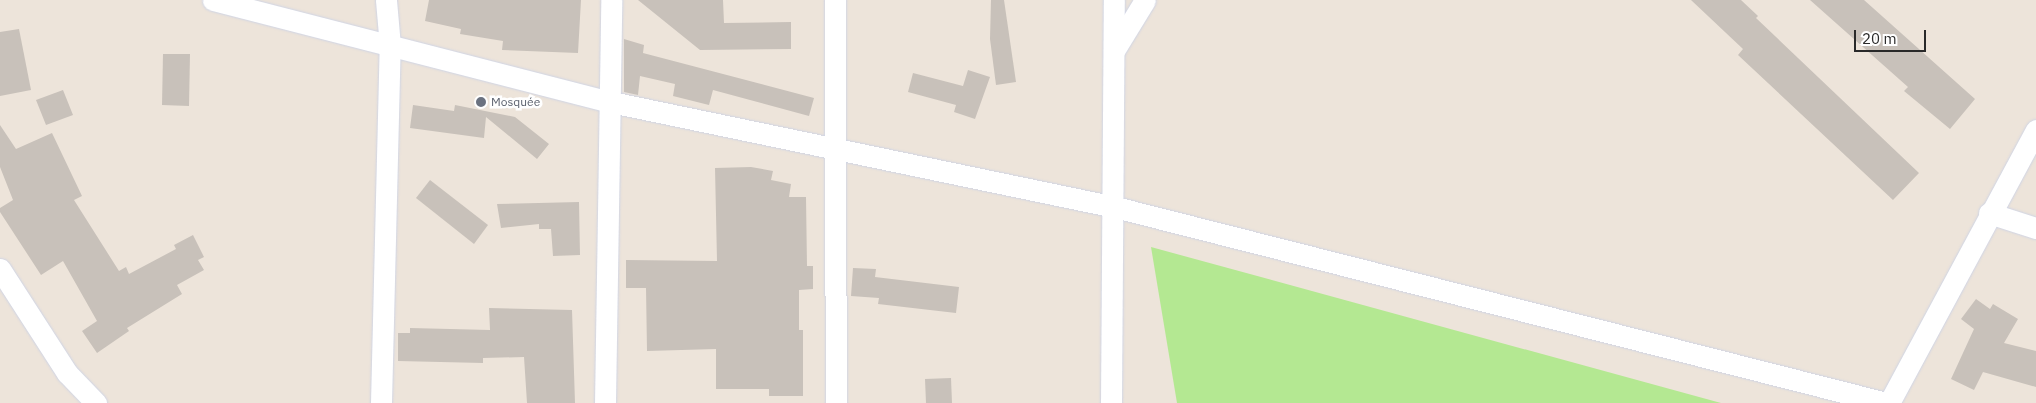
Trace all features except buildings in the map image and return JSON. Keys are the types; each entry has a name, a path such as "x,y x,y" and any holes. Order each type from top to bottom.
{"street":[{"path":"213,0 611,102 1115,207 1888,403 1989,213 2036,130"},
{"path":"381,403 390,46 386,0"},
{"path":"605,403 611,102 611,0"},
{"path":"835,0 836,403"},
{"path":"1111,403 1115,207 1114,0"},
{"path":"1114,49 1145,0"},
{"path":"1989,213 2036,228"},
{"path":"0,269 67,373 96,403"}],"green space":[{"path":"1151,247 1721,403 1177,403"}],"place":[{"name":"Mosquée","path":"481,102"}]}
